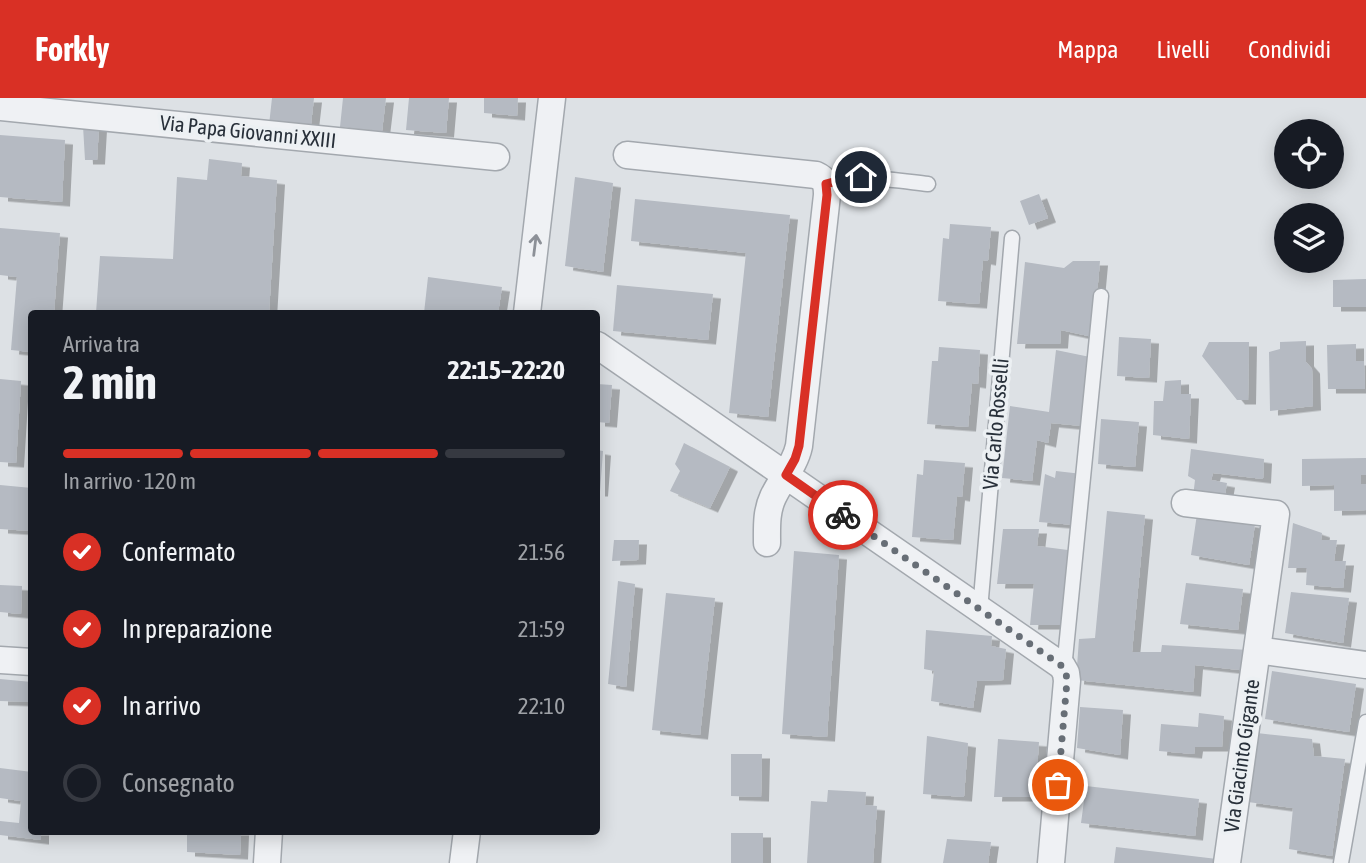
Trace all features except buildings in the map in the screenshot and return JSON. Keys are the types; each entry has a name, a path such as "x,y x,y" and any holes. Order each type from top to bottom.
{"street":[{"path":"533,310 552,98"},
{"name":"Via Papa Giovanni XXIII","path":"0,107 496,157"},
{"path":"626,155 816,175 823,178 826,184 827,195 799,446 768,511 767,543"},
{"path":"600,347 1062,666 1067,681 1051,863"},
{"name":"Via Giacinto Gigante","path":"1185,503 1275,513 1227,863"},
{"name":"Via Giacinto Gigante","path":"1257,650 1366,665"},
{"path":"0,660 28,662"},
{"path":"267,863 269,835"},
{"path":"463,863 466,835"}],"lane":[{"path":"826,184 861,177 928,184"},
{"name":"Via Carlo Rosselli","path":"980,610 1012,238"},
{"path":"1062,666 1065,659 1101,296"},
{"path":"1341,863 1366,722"}],"way so far":[{"path":"843,515 1062,666 1067,681 1058,785"}],"route":[{"path":"843,515 786,475 799,446 827,195 826,184 861,177"}]}
